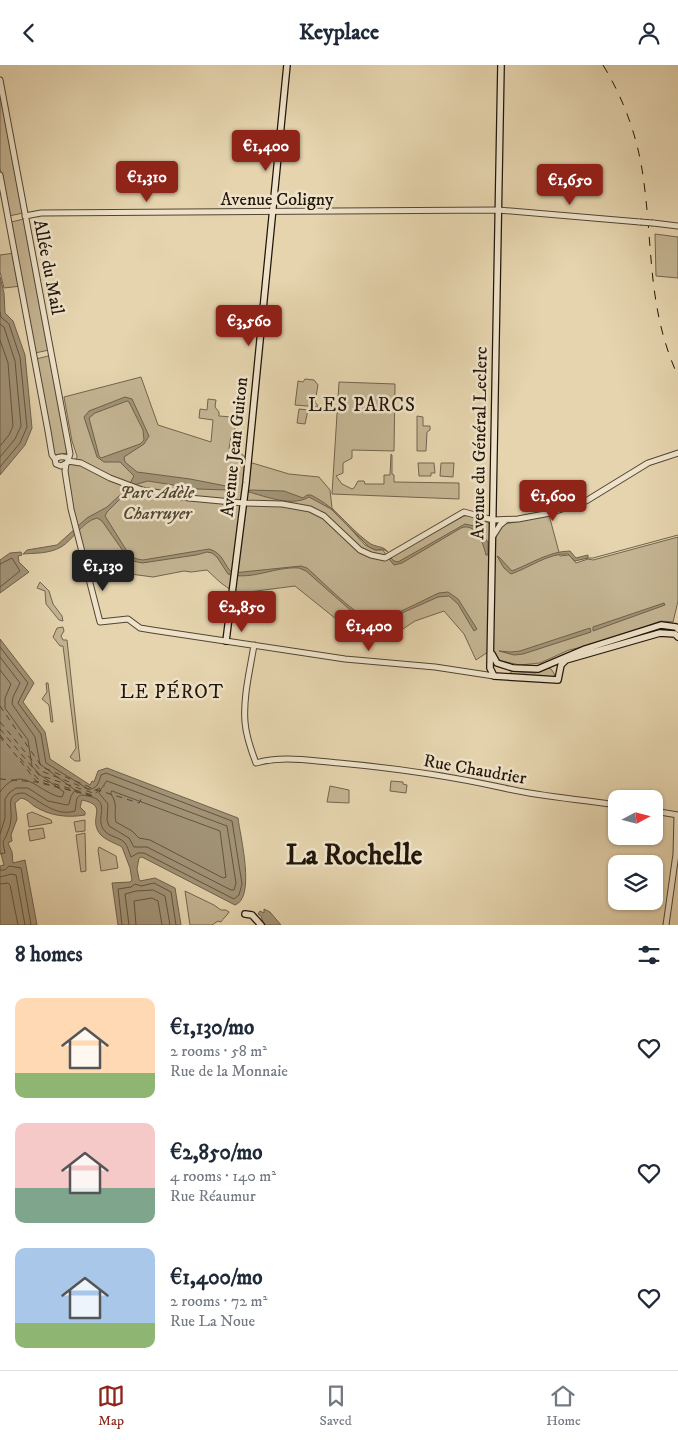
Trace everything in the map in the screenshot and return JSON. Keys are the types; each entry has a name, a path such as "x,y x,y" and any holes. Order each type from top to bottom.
{"main road":[{"name":"Avenue Jean Guiton","path":"226,641 243,503 287,65"},
{"name":"Avenue du Général Leclerc","path":"494,676 490,668 501,65"},
{"path":"491,644 497,663 514,668 532,670 585,649 661,625 678,629"},
{"path":"494,676 558,681 561,665 566,660 660,633 675,634 678,637"},
{"path":"549,664 559,672"},
{"path":"501,677 505,672 514,668"},
{"path":"245,914 252,915 261,925"}],"street":[{"name":"Allée du Mail","path":"0,80 70,454 64,471 75,526 100,622 128,619 140,628 226,641"},
{"name":"Allée du Mail","path":"0,175 52,455 55,459"},
{"name":"Avenue Coligny","path":"25,216 41,213 498,210 678,226"},
{"path":"67,461 62,456 55,459 57,465 67,461 81,463 130,487 189,498 243,503 282,504 310,509 324,516 360,550 385,558 464,512 493,520 507,520 550,513 586,501 648,463 678,453"},
{"path":"492,537 500,525 507,520"},
{"path":"226,641 352,660 434,667 494,676"},
{"name":"Rue Chaudrier","path":"254,645 246,695 245,723 249,745 256,763 271,759 287,758 411,771 569,799 608,804"},
{"path":"663,813 677,815 676,854 666,925"}],"green space":[{"path":"0,87 23,213 9,216 0,168"},
{"path":"24,219 49,350 35,353 11,222"},
{"path":"655,234 678,237 678,278 656,276"},
{"path":"15,253 21,286 4,288 0,272 0,255"},
{"path":"50,357 68,453 54,455 36,359"},
{"name":"Parc Adèle Charruyer","path":"141,377 158,425 211,442 213,420 199,418 200,409 207,410 208,399 216,400 215,407 219,412 219,416 235,416 236,418 234,436 231,436 229,449 241,453 249,462 289,474 319,477 330,490 332,508 365,545 375,550 383,550 388,558 464,516 475,516 490,523 499,524 549,515 560,556 569,555 576,563 678,537 678,601 673,622 661,621 600,643 569,650 540,663 520,665 501,661 488,652 476,660 464,634 444,611 415,621 386,640 370,639 351,631 295,586 241,593 227,587 207,570 184,571 153,577 123,573 102,550 93,555 96,564 87,565 75,521 66,471 68,464 76,462 77,456 72,441 64,397"},
{"path":"305,379 314,380 318,385 315,402 319,407 295,405 298,381 303,382"},
{"path":"339,382 395,384 394,451 352,450 352,458 343,463 343,473 336,476 342,484 352,489 358,481 364,481 365,484 384,484 384,475 390,475 391,454 394,482 459,483 459,499 332,494"},
{"path":"299,409 308,410 305,424 297,423"},
{"path":"417,416 423,417 423,426 430,426 430,430 427,432 426,451 417,451"},
{"path":"418,463 434,463 435,473 431,473 431,476 419,476"},
{"path":"441,463 454,463 453,477 440,476"},
{"path":"40,582 49,591 53,604 62,616 63,621 59,620 46,604 45,591 37,588"},
{"path":"63,627 64,631 61,636 63,640 67,640 80,761 75,761 70,757 76,748 63,646 60,646 53,637 57,628"},
{"path":"547,667 555,675 549,679 509,675 512,671 535,673"},
{"path":"46,683 48,683 53,722 51,722 49,705 42,699 47,692"},
{"path":"391,781 403,782 403,784 407,785 406,793 390,791"},
{"path":"330,786 349,790 349,803 327,802"},
{"path":"32,812 51,820 52,823 29,827 27,814"},
{"path":"85,820 85,831 76,832 74,822"},
{"path":"43,828 45,838 30,841 28,830"},
{"path":"85,833 86,871 81,872 76,835"},
{"path":"99,847 116,856 118,868 101,871"},
{"path":"185,891 221,910 229,912 221,922 218,921 212,925 190,925"}],"water":[{"path":"0,277 4,293 5,313 13,321 25,355 32,428 25,445 0,475"},
{"path":"125,397 132,399 149,436 144,444 124,457 125,462 137,472 226,486 227,490 198,489 148,481 134,485 123,495 134,476 120,462 104,462 97,457 84,417 89,411","holes":["127,401 143,430 144,440 140,444 101,458 89,418 95,413"]},
{"path":"250,490 284,491 303,498 311,495 320,500 335,512 368,542 384,548 388,552 383,549 376,550 369,547 331,509 309,497 302,500 287,501 249,492"},
{"path":"120,495 122,497 105,516 130,556 137,559 143,560 209,549 221,557 233,573 301,566 307,568 359,613 374,620 397,613 439,593 448,592 458,599 477,629 474,631 458,604 449,596 438,597 384,621 372,623 356,615 306,571 299,568 237,576 228,574 217,557 207,552 142,563 133,561 128,558 102,521 97,518 87,523 61,547 42,553 23,554 27,550 57,545 87,518 107,507"},
{"path":"465,524 474,526 488,542 488,555 486,555 475,531 466,527 461,528 402,563 394,565 389,559 391,558 398,562"},
{"path":"570,551 576,558 588,555 588,558 575,561 568,554 561,554 546,558 511,574 504,568 497,556 512,571 548,555"},
{"path":"21,552 22,555 18,556 19,562 29,572 0,593 0,560 10,553"},
{"path":"664,603 665,605 593,631 593,627"},
{"path":"590,628 591,632 523,654 514,655 499,651 520,651"},
{"path":"0,639 34,683 23,702 45,732 50,759 90,785 92,781 94,782 98,771 107,768 238,818 246,879 245,891 241,900 235,905 142,857 139,858 137,869 140,881 155,878 175,888 181,925 118,925 112,883 130,882 132,880 130,868 122,847 107,840 100,834 97,828 97,809 95,805 82,800 80,807 85,812 85,815 65,816 46,812 21,798 15,803 17,819 11,835 12,841 8,843 12,852 13,863 25,860 37,925 0,925 0,866 4,865 0,850"},
{"path":"264,909 270,912 281,925 266,925 258,914 260,911 264,913"}],"waterway":[{"path":"587,558 678,535"}],"ferry route":[{"path":"0,706 42,767 94,789 139,803 142,798"},
{"path":"0,722 41,771 93,791 105,786"},
{"path":"0,729 39,775 93,793 97,790"},
{"path":"0,735 36,781 92,796 102,788"},
{"path":"0,737 3,741"},
{"path":"20,758 38,779 92,795"},
{"path":"0,779 36,782 93,796"}],"railway":[{"path":"603,65 624,107 639,152 647,208 656,304 668,352 678,376"}],"district":[{"name":"LES PARCS","path":"362,404"},
{"name":"LE PÉROT","path":"172,691"},
{"name":"La Rochelle","path":"354,854"}]}
